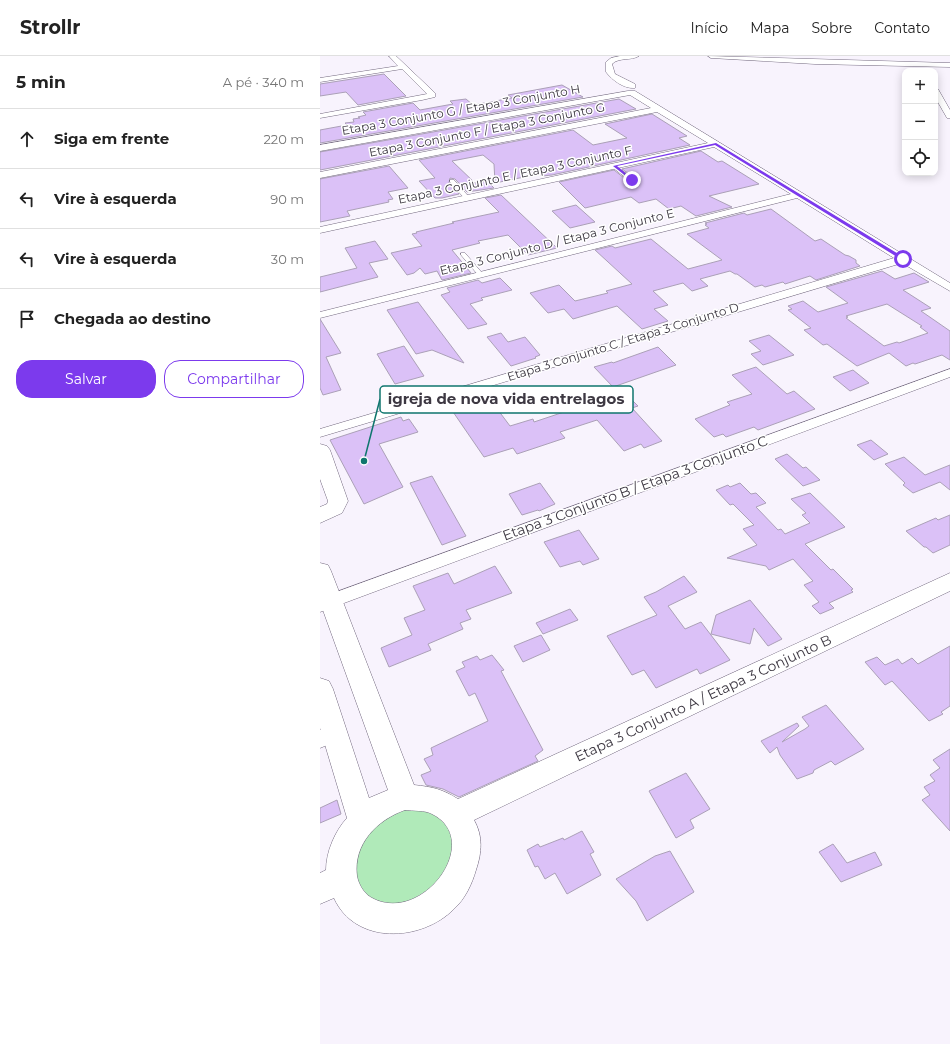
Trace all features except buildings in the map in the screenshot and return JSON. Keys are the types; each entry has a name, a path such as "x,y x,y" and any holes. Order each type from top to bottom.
{"street":[{"path":"320,116 430,96 432,94 391,56 377,71"},
{"path":"636,56 613,59 608,63 609,72 620,86 631,90 715,144 950,288"},
{"path":"711,56 778,60 950,65"},
{"path":"890,64 902,70"},
{"path":"320,80 403,67"},
{"path":"606,96 620,86"},
{"path":"606,96 631,90"},
{"name":"Etapa 3 Conjunto G / Etapa 3 Conjunto H","path":"320,148 606,96"},
{"path":"938,96 950,116"},
{"name":"Etapa 3 Conjunto F / Etapa 3 Conjunto G","path":"320,175 658,108"},
{"name":"Etapa 3 Conjunto E / Etapa 3 Conjunto F","path":"320,230 715,144"},
{"name":"Etapa 3 Conjunto D / Etapa 3 Conjunto E","path":"320,315 799,195"},
{"name":"Etapa 3 Conjunto C / Etapa 3 Conjunto D","path":"320,433 903,259"},
{"name":"Etapa 3 Conjunto B / Etapa 3 Conjunto C","path":"326,603 950,373"},
{"path":"320,450 338,501 335,508 320,516"},
{"path":"320,571 326,603 405,797"},
{"name":"Etapa 3 Conjunto A / Etapa 3 Conjunto B","path":"456,814 950,581"},
{"path":"320,689 328,736 362,821"},
{"path":"405,797 420,797 434,799 446,805 456,814 463,825 467,839 467,854 463,869 456,884 444,897 430,908 414,915 397,919 381,918 367,913 354,905 346,893 331,884 341,864 344,848 351,834 362,821 382,806 405,797"}],"lane":[{"path":"614,166 632,180"},
{"path":"452,181 467,198"},
{"path":"463,254 481,275"}],"green space":[{"path":"409,807 441,815 456,843 446,879 400,907 376,903 358,888 354,854 374,822"}],"place":[{"name":"igreja de nova vida entrelagos","path":"364,461"}],"route":[{"path":"632,180 614,166 715,144 903,259"}]}
